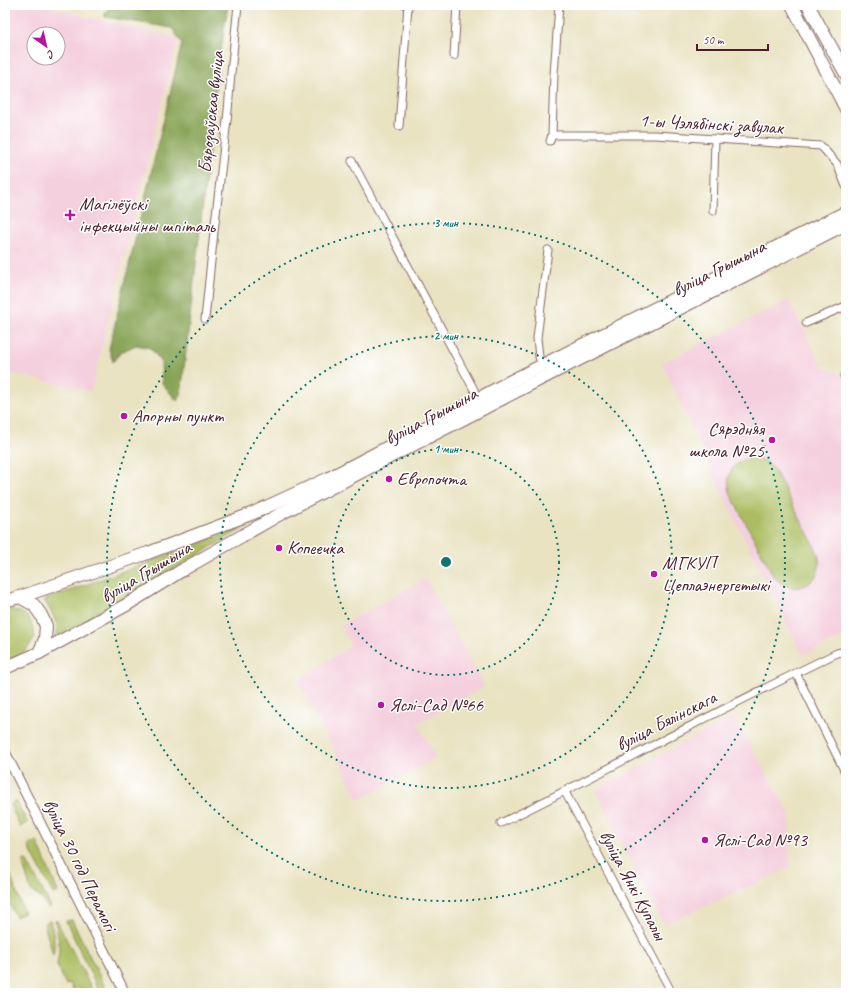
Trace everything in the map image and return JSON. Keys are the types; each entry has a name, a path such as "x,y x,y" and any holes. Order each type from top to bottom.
{"main road":[{"path":"792,5 846,109"},
{"path":"808,5 846,74"},
{"name":"вуліца Грышына","path":"5,601 148,553 251,514 327,479 432,424 481,403 542,365 846,212"},
{"name":"вуліца Грышына","path":"5,668 39,653 128,604 184,569 282,513 481,403 846,224"},
{"path":"20,597 34,605 46,626 45,639 39,653"}],"street":[{"name":"Бярозаўская вуліца","path":"205,319 238,5"},
{"path":"399,126 408,5"},
{"path":"454,56 457,5"},
{"name":"1-ы Чэлябінскі завулак","path":"559,5 551,138 654,135 821,146 836,164 846,186"},
{"path":"713,211 715,139"},
{"path":"352,161 481,403"},
{"path":"542,365 539,357 537,338 548,250"},
{"path":"806,323 846,306"},
{"name":"вуліца Бялінскага","path":"501,823 565,792 671,736 796,673 837,653 846,651"},
{"path":"796,673 846,774"},
{"name":"вуліца 30 год Перамогі","path":"5,752 125,993"},
{"name":"вуліца Янкі Купалы","path":"565,792 672,993"}],"shaded area":[{"name":"Магілёўскі інфекцыйны шпіталь","path":"5,5 38,5 178,38 91,391 5,372"},
{"name":"Сярэдняя школа №25","path":"788,300 823,367 842,375 846,385 845,636 803,655 723,495 662,363"},
{"name":"Яслі-Сад №66","path":"426,579 484,687 417,723 436,758 359,800 298,680 351,646 341,625"},
{"name":"Яслі-Сад №93","path":"734,716 789,813 790,868 664,925 595,790"}],"green space":[{"path":"151,5 176,5 179,8 185,9 187,5 228,5 219,63 181,395 177,401 162,383 161,361 150,348 136,345 121,352 113,362 109,349 182,43 172,28 105,17 105,12 110,8 138,7 147,11"},
{"path":"747,458 763,460 775,471 817,551 819,562 818,572 807,585 790,587 781,583 773,575 731,495 729,489 730,473 736,464"},
{"path":"247,526 55,638 57,626 53,615 44,600"},
{"path":"11,610 22,613 29,618 33,627 35,638 26,650 5,663 5,611"},
{"path":"16,801 28,823 20,827 10,805"},
{"path":"37,841 58,892 53,894 28,846"},
{"path":"26,860 51,906 48,908 43,900 31,891 23,864 23,861"},
{"path":"10,874 24,913 16,917 5,895 5,877"},
{"path":"56,919 94,993 81,993 79,987 73,990 70,983 66,985 57,965 59,942"},
{"path":"50,920 54,942 53,955 44,924"},
{"path":"72,920 108,993 100,993 66,921"}],"place":[{"name":"Магілёўскі інфекцыйны шпіталь","path":"70,215"},
{"name":"Апорны пункт","path":"124,416"},
{"name":"Сярэдняя школа №25","path":"772,440"},
{"name":"Европочта","path":"389,479"},
{"name":"Копеечка","path":"279,548"},
{"name":"МГКУП Цеплаэнергетыкі","path":"654,574"},
{"name":"Яслі-Сад №66","path":"381,705"},
{"name":"Яслі-Сад №93","path":"705,840"}]}
